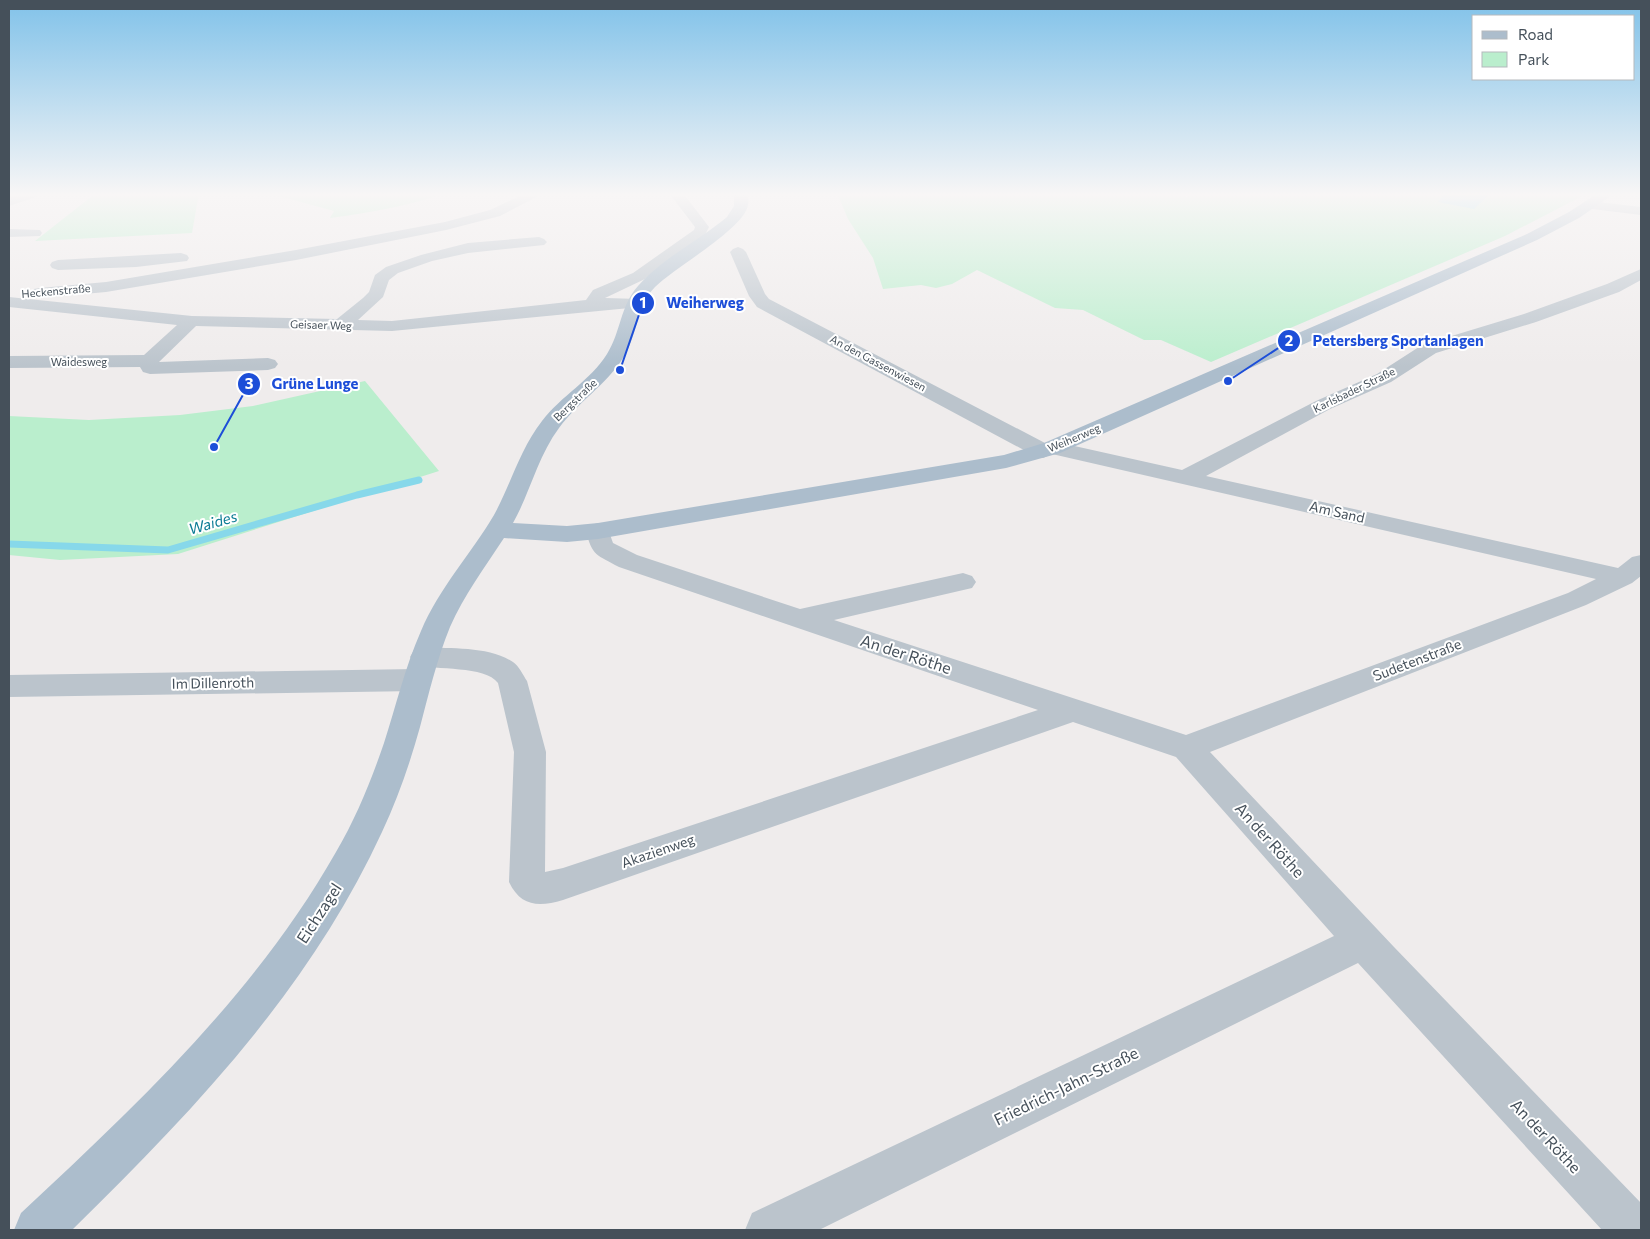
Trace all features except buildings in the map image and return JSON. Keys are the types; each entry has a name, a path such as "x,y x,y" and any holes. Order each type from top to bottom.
{"main road":[{"name":"Bergstraße","path":"496,530 507,512 538,442 551,423 600,375 619,350 634,303 654,280 692,251"},
{"name":"Weiherweg","path":"496,530 567,534 598,530 1006,461 1047,449 1500,251"},
{"name":"Eichzagel","path":"38,1230 162,1108 207,1059 259,998 301,941 342,877 366,832 395,758 421,668 446,606 463,577 496,530"}],"street":[{"name":"Heckenstraße","path":"58,265 136,262 256,251"},
{"name":"Heckenstraße","path":"9,296 106,287 317,251"},
{"path":"340,326 369,302 377,292 381,278 392,270 427,258 456,251"},
{"path":"593,305 595,298 599,294 639,276 674,251"},
{"name":"An den Gassenwiesen","path":"738,252 757,296 763,303 1047,449"},
{"name":"Karlsbader Straße","path":"1185,478 1323,406 1384,378 1429,349 1530,318 1613,288 1641,274"},
{"name":"Geisaer Weg","path":"9,302 192,321 340,326 392,326 593,305 634,303"},
{"path":"149,361 192,321"},
{"name":"Waidesweg","path":"9,362 149,361 150,368 268,364"},
{"name":"Am Sand","path":"1047,449 1632,570"},
{"name":"An der Röthe","path":"598,530 602,547 628,561 1187,748 1363,941 1634,1230"},
{"name":"Sudetenstraße","path":"1187,748 1577,599 1632,570"},
{"path":"798,618 963,582"},
{"name":"Akazienweg","path":"421,668 488,663 504,670 512,681 525,724 530,752 526,882 530,887 537,889 563,884 1072,710"},
{"name":"Im Dillenroth","path":"9,686 421,668"},
{"name":"Friedrich-Jahn-Straße","path":"769,1230 1363,941"}],"green space":[{"path":"868,251 1470,251 1211,362 1161,340 1144,340 1083,310 1055,308 977,270 952,284 936,288 921,285 883,289 873,258"},
{"path":"365,381 439,471 178,554 60,560 9,555 9,416 89,420 180,415 253,406"}],"waterway":[{"name":"Waides","path":"9,544 168,550 357,495 419,480"}],"place":[{"name":"Weiherweg","path":"620,370"},
{"name":"Petersberg Sportanlagen","path":"1228,381"},
{"name":"Grüne Lunge","path":"214,447"}]}
